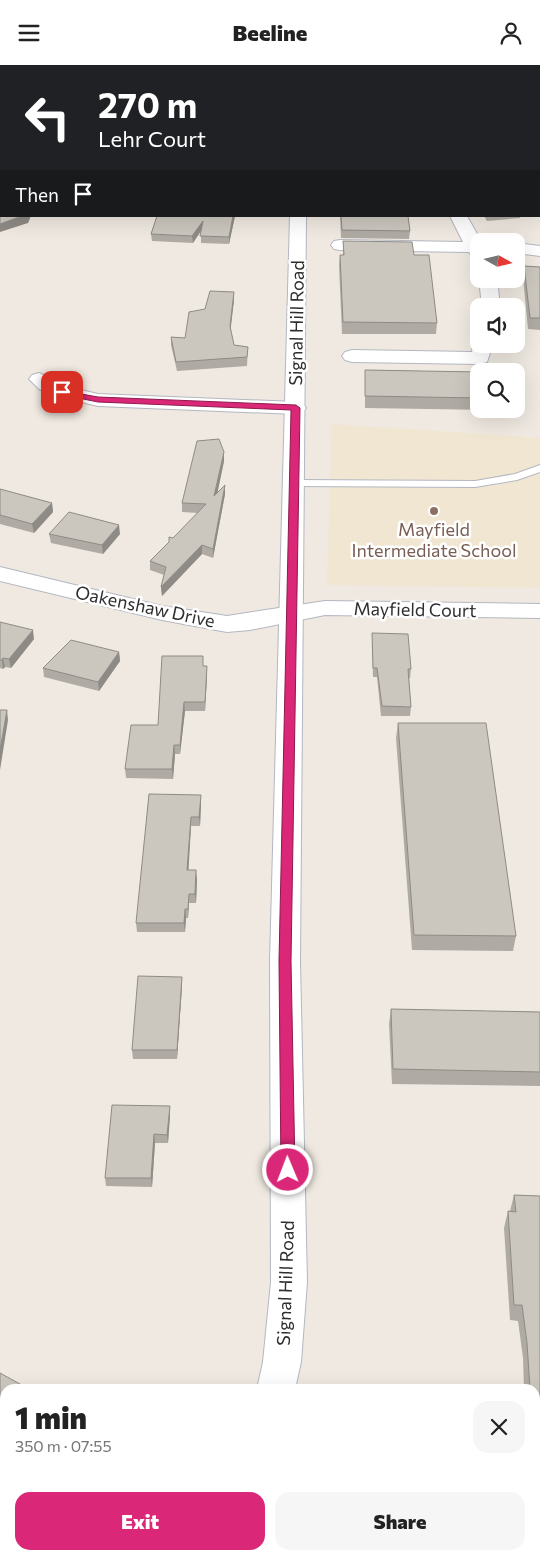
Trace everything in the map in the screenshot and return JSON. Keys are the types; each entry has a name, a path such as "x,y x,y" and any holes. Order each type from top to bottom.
{"main road":[{"name":"Signal Hill Road","path":"277,1384 282,1362 290,1282 285,961 298,217"},
{"path":"459,217 470,236"},
{"path":"340,245 470,249"},
{"path":"525,249 540,251"},
{"path":"352,356 480,358 481,353"},
{"path":"39,379 46,385 62,392 98,400 296,408"},
{"name":"Oakenshaw Drive","path":"0,574 202,621 238,623 290,613"},
{"name":"Mayfield Court","path":"290,613 337,608 540,611"}],"lane":[{"path":"294,483 475,484 517,477 540,469"}],"shaded area":[{"name":"Mayfield Intermediate School","path":"332,424 540,438 540,588 327,585"}],"building":[{"path":"0,217 19,217 0,224"},
{"path":"157,217 233,217 229,237 200,236 203,221 192,236 151,234"},
{"path":"341,217 408,217 410,231 342,230"},
{"path":"343,241 412,242 414,255 429,255 437,323 343,322 340,255 344,255"},
{"path":"525,266 540,267 540,318 530,318"},
{"path":"210,291 234,292 230,326 234,345 248,347 247,357 176,362 171,337 185,338 189,312 205,309"},
{"path":"365,370 470,372 470,398 365,396"},
{"path":"219,439 224,452 214,496 225,485 213,549 202,545 161,587 166,567 150,561 169,542 169,537 173,538 206,504 182,503 197,441"},
{"path":"0,489 52,503 32,524 0,515"},
{"path":"69,512 119,525 102,545 49,534"},
{"path":"0,622 33,630 9,659 3,658 0,660"},
{"path":"372,633 408,634 411,669 408,669 411,707 382,706 377,668 373,668"},
{"path":"71,640 119,652 98,682 43,668"},
{"path":"162,656 203,656 203,666 207,666 205,702 184,702 180,745 174,745 172,769 125,769 131,725 158,725"},
{"path":"0,710 7,710 0,750"},
{"path":"398,723 486,723 516,936 414,935"},
{"path":"149,794 201,795 199,817 191,817 187,870 196,870 195,894 189,894 188,909 185,909 184,923 136,923"},
{"path":"138,976 182,977 177,1050 132,1050"},
{"path":"391,1009 540,1012 540,1072 393,1069"},
{"path":"112,1105 170,1106 167,1135 154,1134 151,1178 105,1178"},
{"path":"514,1195 540,1196 540,1384 530,1384 522,1305 514,1305 508,1211 516,1212"},
{"path":"0,1373 20,1384 0,1384"}],"place":[{"name":"Mayfield Intermediate School","path":"434,511"}],"route":[{"path":"62,392 98,400 296,408 289,643 285,961 288,1170"}]}
